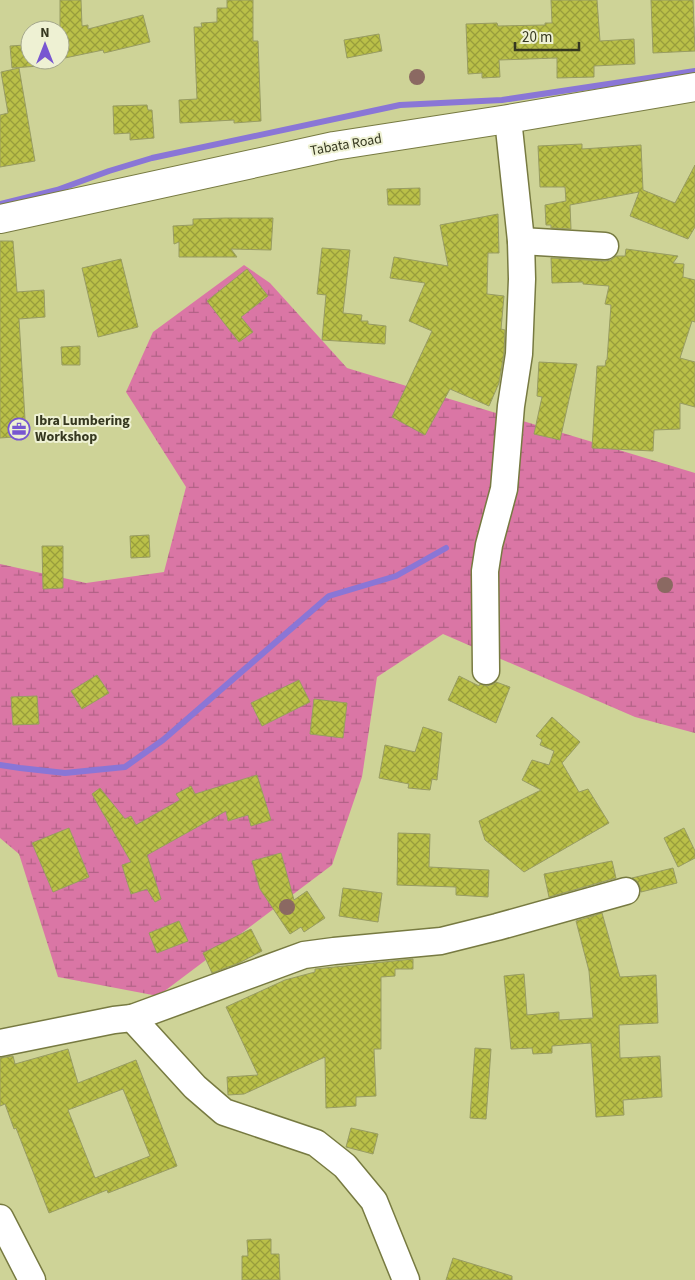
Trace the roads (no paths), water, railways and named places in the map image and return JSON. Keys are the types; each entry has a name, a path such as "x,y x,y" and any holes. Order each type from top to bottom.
{"main road":[{"name":"Tabata Road","path":"0,219 334,146 695,87"}],"street":[{"path":"486,671 485,571 489,545 504,489 511,406 519,354 522,279 508,119"},
{"path":"520,241 605,246"},
{"path":"0,1044 114,1020 132,1018 304,955 442,941 626,891"},
{"path":"132,1018 196,1087 224,1112 316,1143 345,1166 374,1201 406,1280"},
{"path":"0,1218 32,1280"}],"waterway":[{"path":"0,204 57,190 152,158 400,105 502,100 695,71"},
{"path":"0,765 65,773 125,767 163,740 329,596 396,576 446,548"}],"place":[{"name":"Ibra Lumbering Workshop","path":"19,429"}]}
